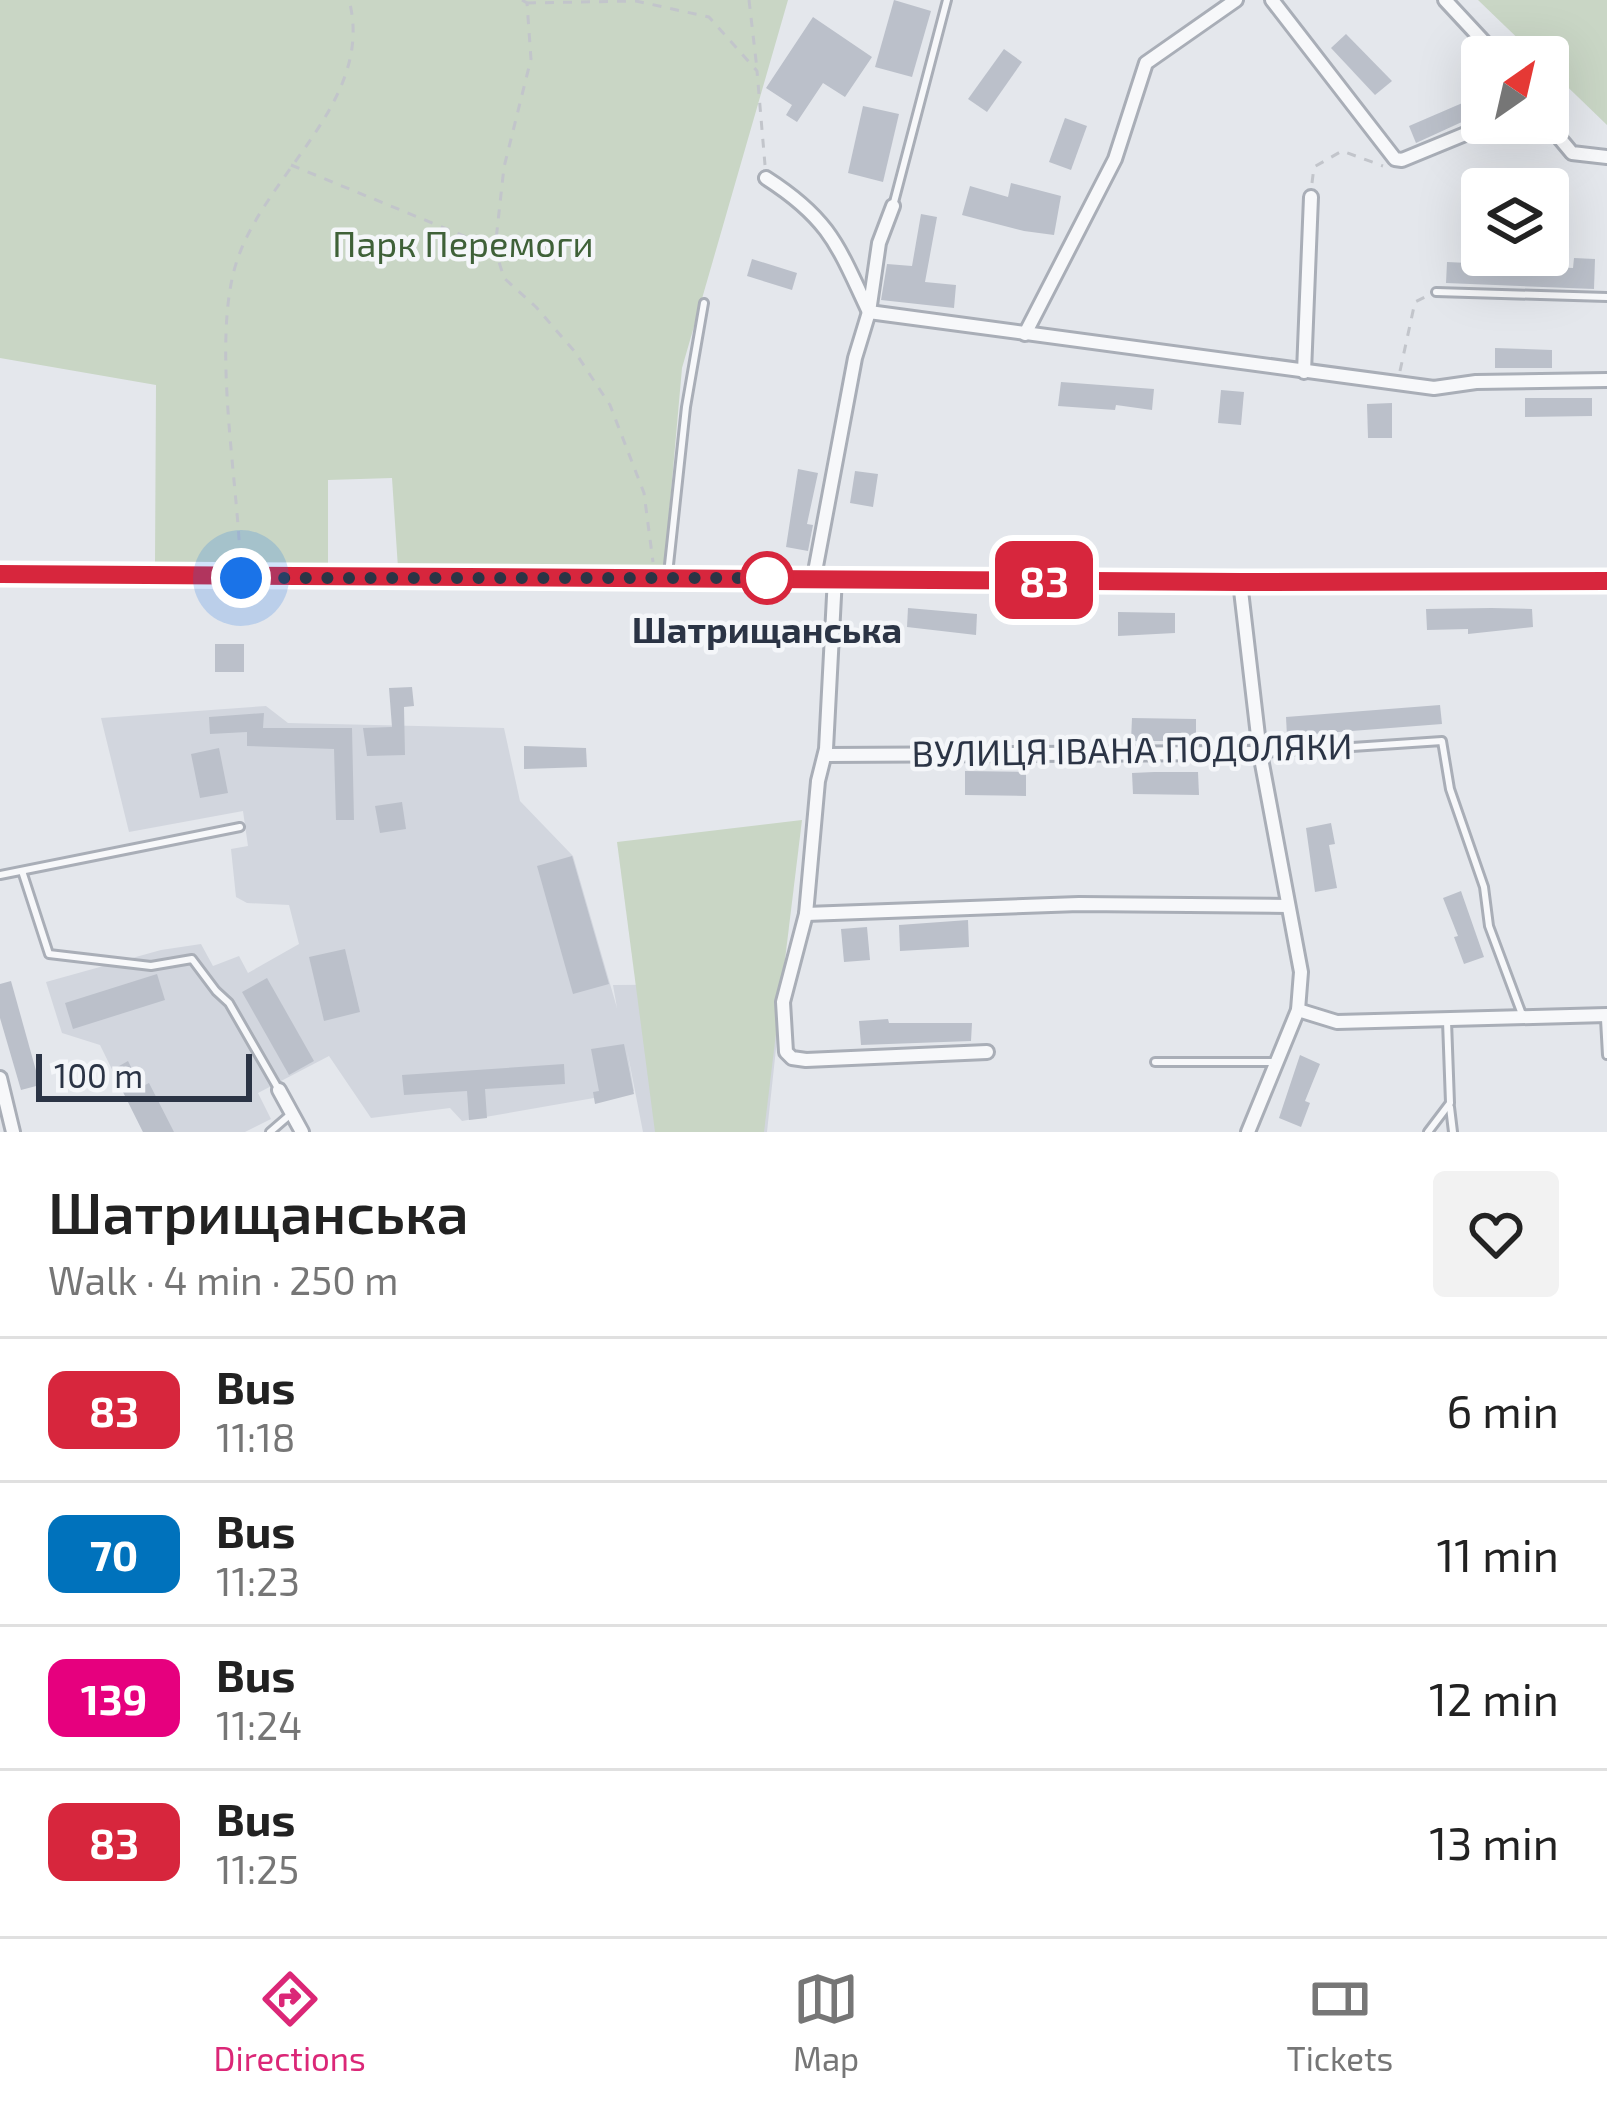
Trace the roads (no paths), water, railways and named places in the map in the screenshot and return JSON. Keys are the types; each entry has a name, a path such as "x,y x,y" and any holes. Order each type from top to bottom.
{"street":[{"path":"1025,334 1115,159 1146,63 1236,0"},
{"path":"1272,0 1398,160 1461,135"},
{"path":"1445,0 1478,36"},
{"path":"1564,144 1572,153 1607,157"},
{"path":"766,178 801,201 826,226 869,312"},
{"path":"1304,372 1311,197"},
{"path":"814,578 855,358 892,206"},
{"path":"869,312 1437,388 1476,382 1607,380"},
{"path":"0,574 1607,580"},
{"path":"836,578 825,755 818,781 806,914 783,1001 783,1043 792,1058 987,1052"},
{"path":"1240,582 1260,753 1301,972 1298,1010 1248,1132"},
{"name":"ВУЛИЦЯ ІВАНА ПОДОЛЯКИ","path":"825,755 1260,753"},
{"path":"806,914 1079,904 1288,906"},
{"path":"1298,1010 1337,1022 1606,1015"},
{"path":"0,1078 13,1132"},
{"path":"279,1090 302,1132"}],"lane":[{"path":"892,206 947,0"},
{"path":"1436,292 1607,297"},
{"path":"660,578 704,302"},
{"name":"ВУЛИЦЯ ІВАНА ПОДОЛЯКИ","path":"1260,753 1439,740 1444,744 1450,789 1484,887 1488,923 1523,1017"},
{"path":"0,875 240,827"},
{"path":"22,871 50,954 151,966 192,959 230,1003 279,1090"},
{"path":"1606,1015 1607,1055"},
{"path":"1447,1021 1453,1132"},
{"path":"1156,1062 1274,1062"},
{"path":"1428,1132 1450,1103"},
{"path":"270,1132 292,1114"}],"place":[{"name":"Шатрищанська","path":"767,578"}],"park label":[{"name":"Парк Перемоги","path":"463,244"}]}
